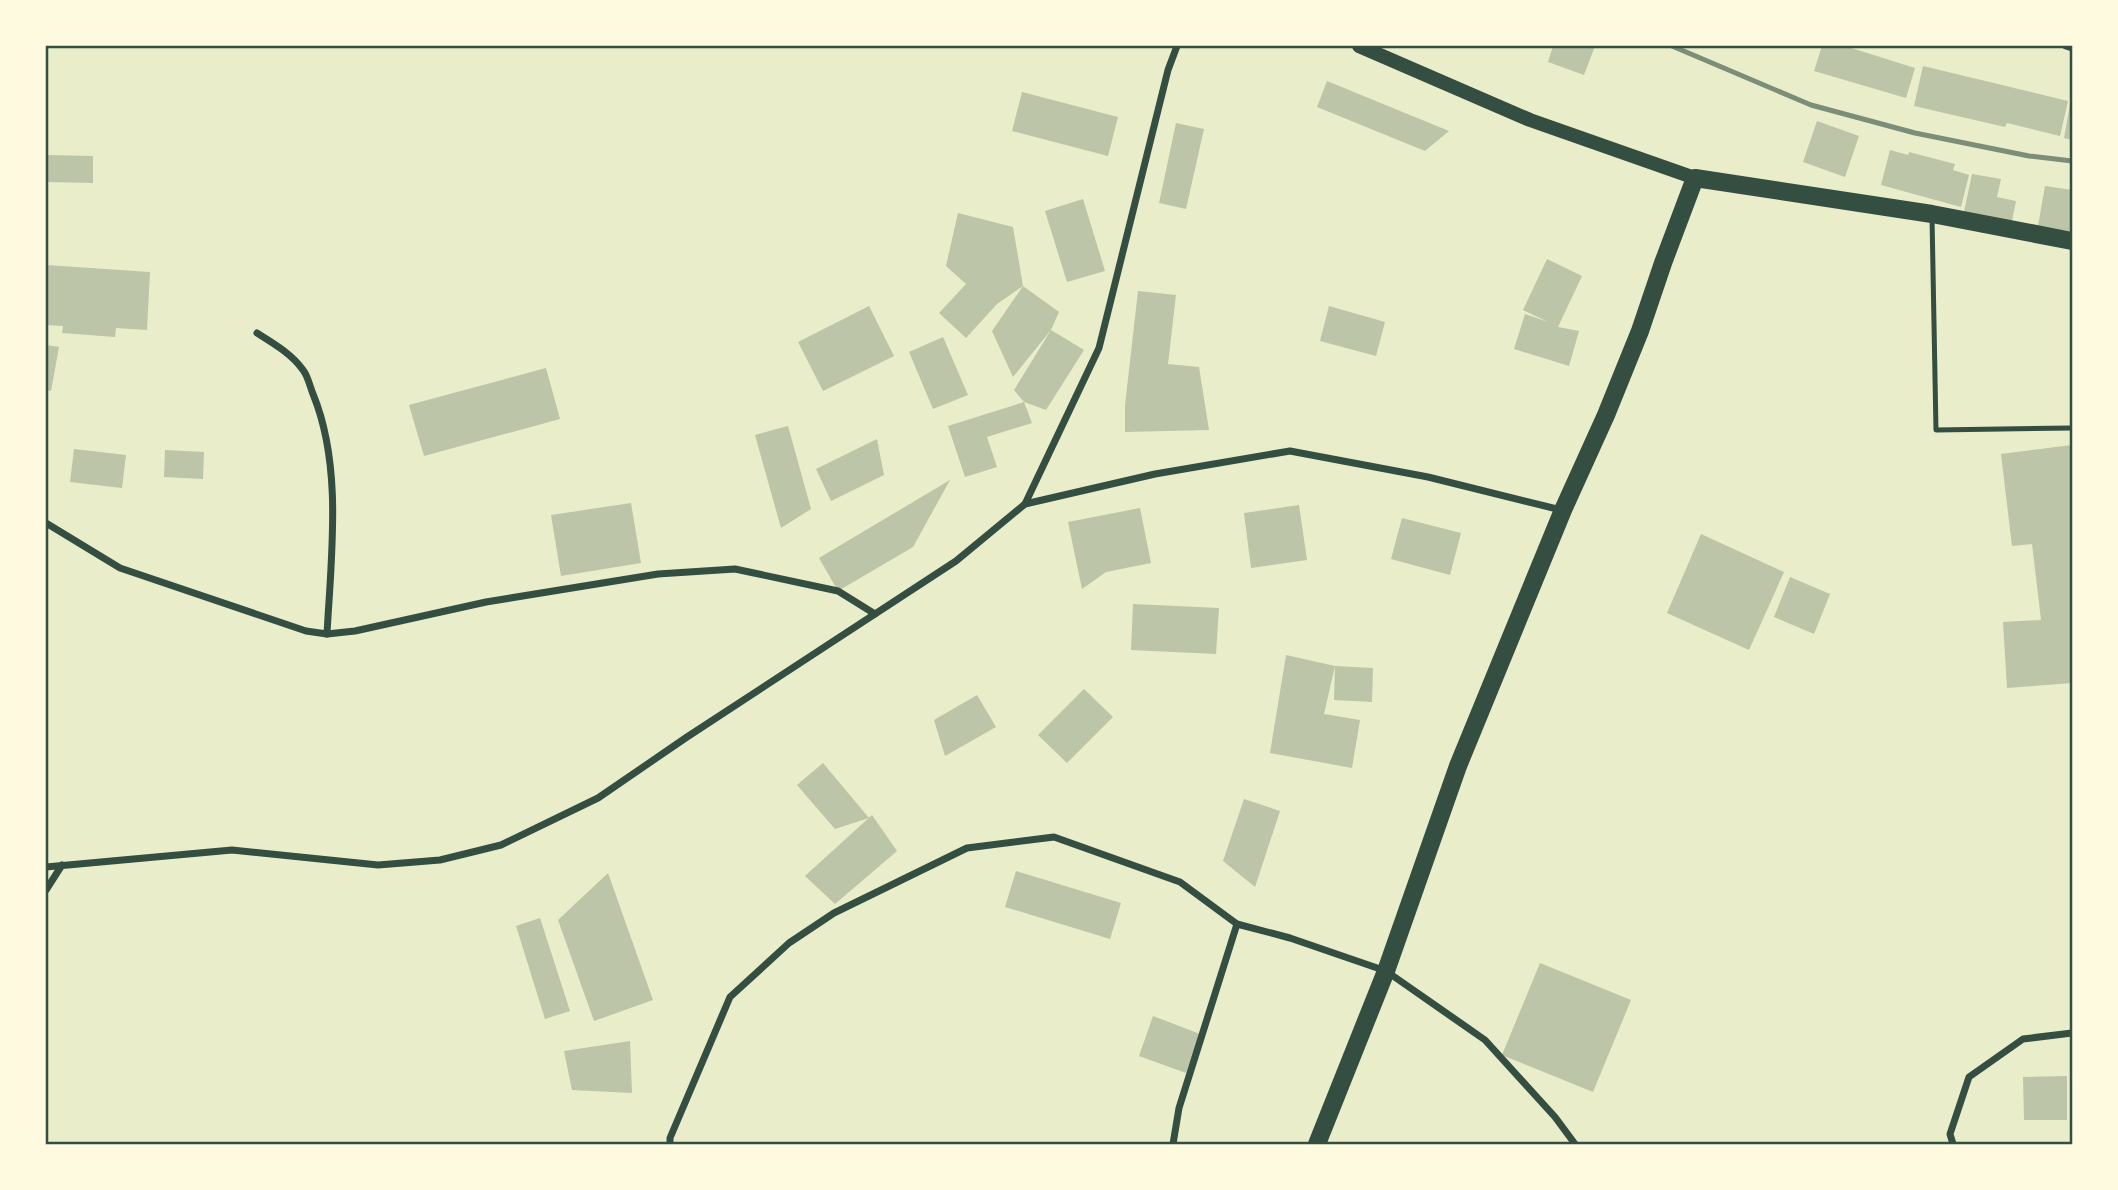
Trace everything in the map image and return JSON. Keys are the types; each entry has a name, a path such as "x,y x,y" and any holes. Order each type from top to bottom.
{"main road":[{"path":"1359,46 1530,120 1695,178 1931,214 2073,241"},
{"path":"1317,1144 1386,971 1458,766 1563,510 1636,343 1695,178"}],"street":[{"path":"46,867 232,850 378,865 440,860 501,845 598,798 698,729 956,561 1025,504 1099,348 1168,70 1177,46"},
{"path":"2066,46 2073,48"},
{"path":"257,333 282,349 304,370 321,413 329,449 332,529 327,634"},
{"path":"1025,504 1155,474 1290,451 1429,477 1563,510"},
{"path":"46,523 120,568 306,631 327,634 355,631 486,602 645,576 735,569 838,591 875,614"},
{"path":"670,1144 670,1138 730,997 789,943 834,913 967,848 1054,836 1180,882 1237,924 1290,938 1386,971 1485,1040 1555,1117 1575,1144"},
{"path":"46,890 62,865"},
{"path":"1173,1144 1180,1108 1237,924"},
{"path":"1953,1144 1950,1134 1969,1077 2023,1039 2073,1033"}],"lane":[{"path":"1931,214 1936,430 2073,428"}],"building":[{"path":"1553,46 1595,46 1584,75 1548,62"},
{"path":"1822,46 1845,46 1915,68 1906,98 1814,71"},
{"path":"1923,66 2068,101 2060,136 2007,123 2005,127 1914,106"},
{"path":"1327,81 1449,131 1425,151 1317,107"},
{"path":"1022,92 1118,117 1108,156 1012,131"},
{"path":"2072,99 2072,140 2064,138"},
{"path":"1817,121 1859,136 1845,177 1803,162"},
{"path":"1176,123 1204,129 1186,209 1159,203"},
{"path":"1890,150 1955,164 1953,170 1969,175 1961,207 1881,185"},
{"path":"46,155 93,156 93,183 46,182"},
{"path":"1972,174 2001,179 1997,197 2016,201 2012,221 1964,212"},
{"path":"2045,186 2072,190 2072,232 2038,226"},
{"path":"1083,199 1105,271 1067,282 1045,211"},
{"path":"958,213 1013,227 1023,286 997,304 966,338 939,313 966,284 946,266"},
{"path":"1547,259 1582,276 1558,327 1579,331 1569,366 1514,349 1525,314 1548,322 1523,310"},
{"path":"46,265 150,272 147,330 116,328 115,337 62,333 63,326 46,325"},
{"path":"1023,286 1059,312 1051,330 1013,377 992,331"},
{"path":"1138,291 1176,295 1168,364 1199,367 1209,430 1125,432 1125,405"},
{"path":"869,306 894,356 823,391 798,342"},
{"path":"1329,306 1385,322 1376,356 1320,341"},
{"path":"1051,330 1084,350 1046,410 1024,402 1014,390"},
{"path":"943,337 968,395 933,409 909,352"},
{"path":"46,345 59,347 51,391 46,390"},
{"path":"546,368 560,419 424,456 409,405"},
{"path":"1024,402 1032,423 987,437 997,467 965,477 948,426"},
{"path":"788,426 811,509 781,528 755,435"},
{"path":"877,439 884,475 831,501 816,469"},
{"path":"2072,445 2072,683 2007,688 2003,622 2041,620 2032,544 2012,546 2001,454"},
{"path":"74,449 126,455 122,488 70,482"},
{"path":"165,450 204,452 203,479 164,477"},
{"path":"950,480 913,547 838,591 819,558"},
{"path":"631,503 641,563 561,576 551,515"},
{"path":"1299,505 1307,560 1251,568 1244,513"},
{"path":"1140,508 1151,563 1106,572 1082,589 1068,522"},
{"path":"1402,518 1461,533 1450,575 1391,559"},
{"path":"1701,534 1784,572 1749,650 1667,613"},
{"path":"1790,577 1830,594 1814,634 1774,617"},
{"path":"1133,604 1219,608 1216,654 1131,650"},
{"path":"1286,655 1335,666 1324,714 1360,720 1352,768 1270,753"},
{"path":"1335,666 1373,668 1372,702 1334,700"},
{"path":"1084,689 1113,717 1067,763 1038,735"},
{"path":"977,695 996,727 945,756 934,720"},
{"path":"823,763 869,818 835,829 797,785"},
{"path":"1244,799 1280,811 1255,887 1223,861"},
{"path":"872,815 897,851 835,904 805,876"},
{"path":"1016,871 1121,903 1110,939 1005,907"},
{"path":"608,873 653,1000 594,1021 558,920"},
{"path":"540,918 570,1011 545,1019 516,926"},
{"path":"1540,963 1631,1000 1593,1092 1502,1055"},
{"path":"1153,1016 1200,1034 1186,1073 1139,1056"},
{"path":"630,1041 632,1093 572,1090 564,1051"},
{"path":"2067,1076 2067,1120 2024,1120 2023,1077"}],"railway":[{"path":"1672,46 1811,105 1915,133 2029,156 2072,161"}]}
